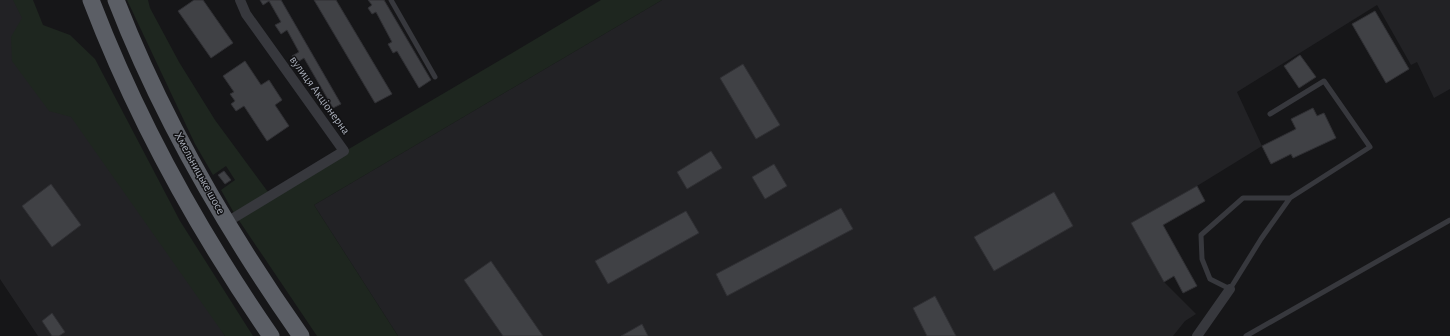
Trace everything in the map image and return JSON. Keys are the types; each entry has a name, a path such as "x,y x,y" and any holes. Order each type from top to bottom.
{"highway":[{"name":"Хмельницьке шосе","path":"91,0 120,71 162,156 203,229 271,336"},
{"name":"Хмельницьке шосе","path":"116,0 141,59 176,131 227,222 301,336"}],"street":[{"name":"вулиця Акціонерна","path":"227,222 344,151 246,14 240,0"},
{"path":"1197,336 1230,289"}],"lane":[{"path":"390,0 435,77"},
{"path":"1270,114 1324,81 1370,147 1290,198 1261,239 1230,289 1210,278 1202,259 1201,235 1242,198 1290,198"},
{"path":"1246,336 1450,220"}],"shaded area":[{"path":"0,0 29,0 40,25 225,336 38,336 0,279"},
{"path":"13,0 33,0 43,25 70,35 95,59 180,221 253,336 225,336 71,117 49,111 12,61 11,37 22,18"},
{"path":"127,0 148,0 150,8 179,62 215,120 268,192 234,213 221,190 235,180 226,166 213,175 195,144"},
{"path":"601,0 662,0 314,205 398,336 317,336 236,216"},
{"path":"662,0 1450,0 1450,89 1434,98 1417,62 1411,65 1377,5 1237,92 1262,146 1197,186 1131,223 1164,282 1196,314 1185,321 1173,336 398,336 314,205"}],"building":[{"path":"194,0 203,0 233,43 211,58 178,11"},
{"path":"260,0 281,0 341,104 333,108 304,58 296,63 292,56 299,52 287,30 281,34 275,25 281,22 269,1 263,5"},
{"path":"314,0 336,0 392,94 375,103"},
{"path":"368,0 384,0 431,80 419,88 397,51 393,53 388,44 392,42 376,12 372,14 368,8 372,5"},
{"path":"1375,11 1409,69 1386,83 1352,24"},
{"path":"1300,55 1316,77 1299,88 1284,66"},
{"path":"245,61 261,85 269,80 282,100 275,105 289,126 267,141 244,106 236,111 231,104 235,101 230,94 234,92 223,76"},
{"path":"743,64 780,125 756,139 720,78"},
{"path":"1313,108 1317,116 1324,113 1336,138 1293,158 1291,154 1271,164 1262,146 1296,129 1291,119"},
{"path":"711,151 722,168 687,189 677,172"},
{"path":"774,164 787,186 765,199 752,177"},
{"path":"224,171 231,180 225,184 218,175"},
{"path":"51,184 81,225 52,247 22,206"},
{"path":"1197,186 1205,201 1163,225 1197,286 1183,293 1174,276 1164,282 1131,223"},
{"path":"1054,192 1073,226 994,271 974,237"},
{"path":"841,208 853,229 727,296 716,274"},
{"path":"686,211 699,233 608,284 595,261"},
{"path":"491,261 543,336 503,336 464,280"},
{"path":"935,296 956,336 927,336 913,308"},
{"path":"52,313 65,332 59,336 52,336 42,321"},
{"path":"642,324 648,336 621,336"}]}
